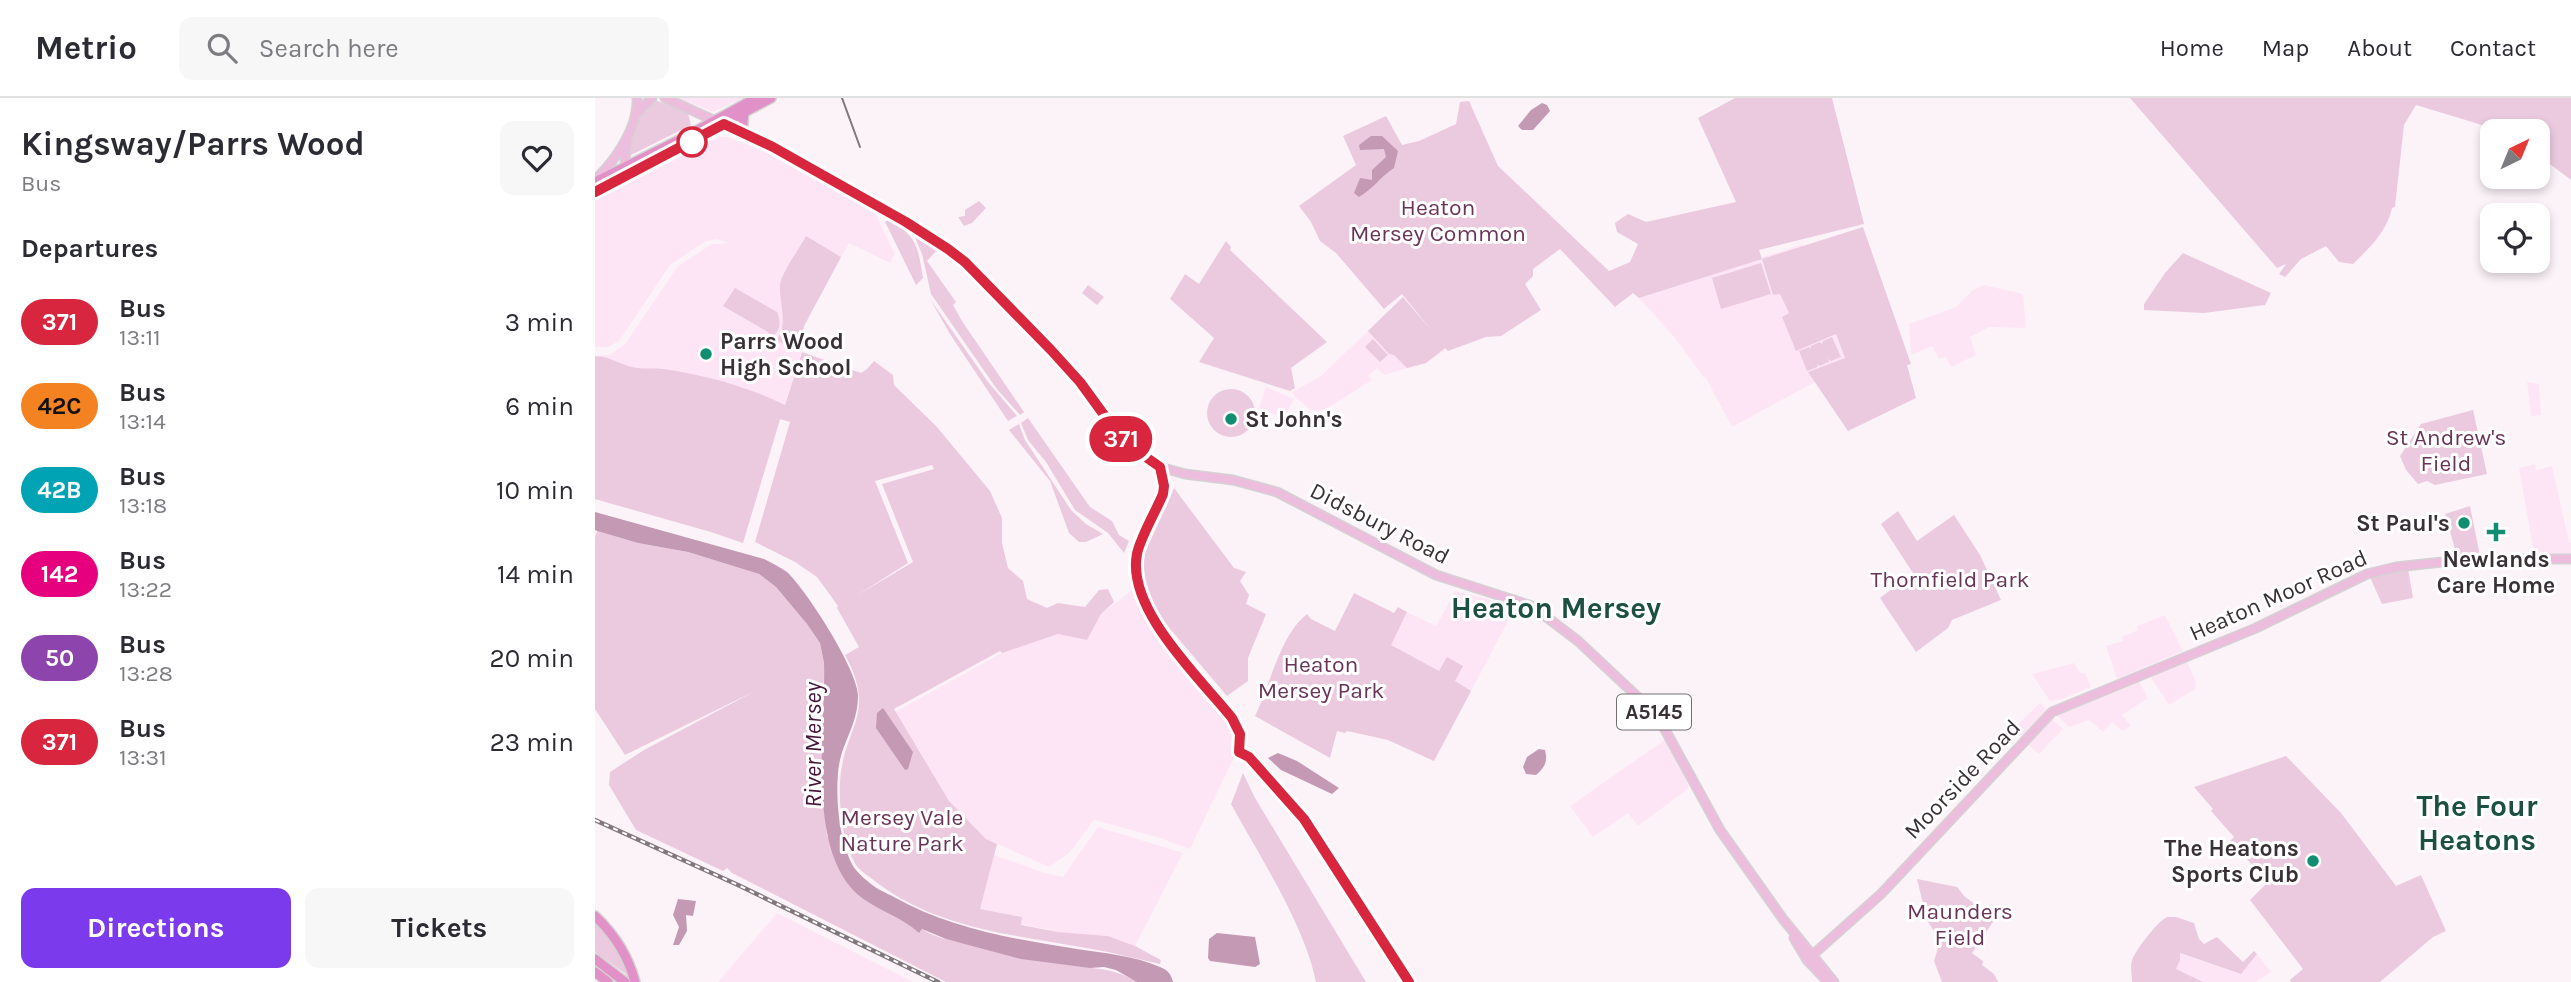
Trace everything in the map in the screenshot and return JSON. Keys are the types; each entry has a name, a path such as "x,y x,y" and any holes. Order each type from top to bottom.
{"highway":[{"path":"595,181 627,171 719,122 756,98"},
{"path":"595,192 695,131 771,98"},
{"path":"742,133 744,112"},
{"path":"595,916 618,942 630,964 635,982"},
{"path":"595,959 625,982"},
{"path":"595,972 608,982"}],"main road":[{"path":"595,181 613,161 627,134 636,113 636,98"},
{"path":"636,113 652,98"},
{"name":"A5145","path":"665,98 742,133"},
{"path":"690,109 697,121 695,131"},
{"name":"Didsbury Road","path":"742,133 773,147 948,249 973,270 1080,382 1123,441 1160,467 1185,474 1233,480 1277,492 1436,575 1525,602 1578,641 1657,715 1710,814 1809,957 1831,982"},
{"path":"627,134 627,171"},
{"name":"Heaton Moor Road","path":"2052,712 2256,628 2367,574 2396,567 2470,559 2571,559"},
{"name":"Moorside Road","path":"1809,957 1900,872 2052,712"},
{"path":"1820,964 1819,953 1825,944"},
{"name":"Didsbury Road","path":"1809,957 1820,964 1831,982"}],"shaded area":[{"path":"677,98 743,98 713,112"},
{"path":"1542,103 1547,105 1550,111 1533,130 1522,130 1518,126 1531,110"},
{"path":"1371,136 1382,136 1398,151 1394,168 1359,197 1354,193 1360,178 1372,180 1372,170 1386,157 1384,149 1360,150 1359,145"},
{"name":"Parrs Wood High School","path":"720,137 765,151 875,213 895,254 890,263 849,243 804,326 801,352 743,543 595,499 595,356 610,355 625,344 678,266 712,244 729,243 717,239 706,241 670,265 619,341 608,347 595,347 595,200"},
{"path":"1803,244 1845,358 1809,372 1815,382 1732,427 1706,378 1639,298"},
{"path":"1984,285 2023,294 2026,328 1989,327 1970,337 1976,355 1951,367 1946,357 1939,359 1932,346 1911,355 1909,324 1956,307 1973,290"},
{"path":"1403,297 1445,350 1426,363 1384,375 1377,368 1368,376 1372,380 1319,411 1311,410 1295,397 1292,392 1321,376"},
{"path":"2527,382 2539,384 2541,415 2531,416"},
{"path":"1266,387 1294,399 1284,418 1259,408"},
{"path":"2535,464 2536,470 2552,466 2571,543 2571,555 2534,554 2519,468"},
{"path":"595,512 764,559 787,572 796,582 830,631 849,667 858,695 856,712 841,756 837,798 841,831 850,860 869,882 916,908 960,925 1006,937 1140,960 1165,969 1173,982 1137,982 1116,970 1104,967 1090,968 1021,959 946,939 922,929 919,933 856,893 840,872 830,846 824,816 824,663 820,643 807,624 776,587 759,574 688,552 638,543 597,531"},
{"path":"1135,588 1141,606 1204,687 1231,715 1239,729 1238,749 1190,849 1094,820 1069,853 1049,867 986,839 949,801 895,712 1020,643 1058,634 1087,640 1101,614"},
{"path":"1455,591 1516,606 1434,761 1388,740 1346,730 1407,612 1436,626"},
{"path":"2165,615 2183,651 2117,679 2106,646 2123,641 2122,637 2138,630 2137,626"},
{"path":"2187,661 2196,682 2195,689 2169,705 2150,676"},
{"path":"2074,663 2080,673 2085,673 2091,687 2050,701 2032,674"},
{"path":"2139,681 2148,698 2122,715 2131,726 2122,731 2112,722 2103,732 2089,720 2069,727 2057,715 2099,696"},
{"path":"2040,703 2048,711 2022,738 2013,729"},
{"path":"883,708 913,752 908,769 905,770 876,728 877,713"},
{"path":"2051,718 2063,729 2039,754 2026,743"},
{"path":"1666,739 1689,788 1638,826 1628,813 1593,837 1570,806"},
{"path":"1539,749 1545,750 1544,767 1536,775 1526,774 1523,767 1527,757"},
{"path":"1278,753 1297,761 1339,788 1332,794 1281,770 1268,758"},
{"path":"1098,827 1183,853 1135,946 1108,936 1058,932 1021,924 1022,917 980,909 994,855 1063,877"},
{"path":"678,899 696,901 693,916 686,915 687,931 679,945 673,945 679,927 673,915"},
{"path":"777,913 913,982 718,982"},
{"path":"1217,933 1255,937 1260,964 1255,967 1210,961 1209,939"},
{"path":"2173,951 2240,974 2257,954 2271,972 2256,982 2157,982"}],"green space":[{"name":"Heaton Mersey Common","path":"1735,98 1832,98 1864,224 1759,250 1762,259 1639,298 1633,293 1615,307 1560,249 1533,269 1533,276 1525,284 1541,310 1501,336 1486,337 1448,351 1445,348 1426,363 1407,368 1394,355 1389,354 1368,331 1403,297 1433,332 1402,294 1384,309 1336,253 1320,241 1299,206 1356,165 1343,136 1386,116 1402,145 1419,141 1456,124 1460,102 1469,101 1498,166 1609,271 1630,262 1638,244 1617,232 1615,223 1628,214 1646,222 1736,202 1698,118"},
{"path":"2130,98 2571,98 2571,180 2550,164 2550,119 2480,119 2480,124 2416,105 2404,125 2395,207 2392,208 2390,217 2377,239 2353,264 2339,262 2326,246 2301,259 2285,277 2279,274 2286,264 2277,268"},
{"path":"655,100 688,113 691,125 631,155 631,141 644,106"},
{"path":"979,201 986,208 972,223 964,226 958,217 965,216 965,210"},
{"path":"889,220 905,231 915,243 923,278 916,285 885,222"},
{"path":"1863,227 1911,364 1907,365 1916,398 1848,431 1808,372 1845,358 1836,334 1796,351 1782,317 1789,313 1780,294 1773,295 1762,259"},
{"path":"914,235 937,250 927,261 956,302 953,305 962,321 1024,412 1020,415 996,388 931,294 922,254"},
{"path":"806,236 841,257 804,326 799,347 791,344 789,347 776,340 783,321 780,285 787,267"},
{"path":"1226,241 1231,247 1230,250 1327,342 1291,368 1295,388 1290,391 1199,362 1214,338 1170,299 1185,274 1199,284"},
{"path":"2183,253 2271,293 2265,305 2204,313 2144,310 2144,304 2165,273"},
{"path":"1761,263 1771,294 1721,309 1712,278"},
{"path":"1088,285 1104,297 1097,305 1082,293"},
{"path":"735,288 777,312 779,326 774,335 771,337 768,332 723,306"},
{"path":"930,299 988,382 1017,416 1008,421"},
{"path":"1832,337 1841,357 1831,361 1828,359 1829,362 1819,366 1818,364 1807,371 1799,351 1809,347 1810,349 1820,342 1822,344"},
{"path":"1373,339 1388,355 1380,362 1365,347"},
{"name":"Mersey Vale Nature Park","path":"802,352 861,373 874,361 893,375 894,385 937,427 990,491 1002,518 1002,543 1008,568 1023,581 1027,599 1047,608 1058,603 1085,607 1099,590 1108,589 1114,602 1101,614 1087,640 1058,634 1002,653 1000,651 894,709 949,801 986,839 997,844 980,909 1022,917 1021,925 1058,932 1108,936 1161,960 1160,964 952,921 900,898 856,865 845,835 840,782 842,763 859,707 859,692 845,655 859,647 838,606 817,577 795,562 755,542 790,422 780,419 743,543 595,499 595,356 637,368 664,369 711,378 742,387 785,405","holes":["932,465 934,469 882,484 913,562 856,596 908,563 875,481"]},
{"path":"1231,389 1248,396 1255,413 1248,430 1231,437 1214,430 1207,413 1214,396"},
{"name":"St Andrew's Field","path":"2473,410 2487,474 2435,485 2427,481 2418,484 2406,470 2400,456 2421,424"},
{"path":"1028,418 1090,507 1112,521 1119,535 1129,541 1124,553 1108,533 1075,510 1046,462 1028,440 1021,423"},
{"path":"1019,424 1025,440 1071,510 1086,524 1103,534 1086,542 1079,542 1069,533 1050,481 1009,430"},
{"path":"1174,488 1234,568 1246,572 1240,581 1249,595 1246,604 1266,614 1248,658 1248,681 1227,696 1166,624 1145,592 1142,575 1144,555"},
{"path":"2470,506 2480,556 2457,556 2445,514"},
{"name":"Thornfield Park","path":"1898,511 1917,541 1954,515 1980,555 2001,600 1952,620 1948,628 1916,652 1880,598 1913,573 1881,524"},
{"path":"597,531 638,543 688,552 759,574 776,587 807,624 820,643 824,663 823,790 827,836 873,904 911,925 919,933 922,929 942,938 1003,953 1096,968 1129,977 1137,982 946,982 732,873 727,868 723,871 636,830 609,785 610,772 644,750 755,691 625,755 595,709"},
{"path":"2408,569 2413,598 2382,604 2369,575"},
{"name":"Heaton Mersey Park","path":"1354,593 1394,613 1398,607 1407,612 1391,645 1439,671 1447,657 1463,666 1455,681 1471,691 1434,761 1388,740 1347,731 1337,731 1330,758 1255,716 1283,648 1298,623 1307,614 1311,619 1335,631"},
{"name":"The Heatons Sports Club","path":"2286,756 2341,813 2396,886 2421,875 2446,931 2433,937 2380,982 2291,982 2303,969 2250,900 2268,882 2230,841 2234,837 2194,787"},
{"path":"1243,773 1255,798 1366,982 1316,982 1292,915 1231,804"},
{"name":"Maunders Field","path":"1917,879 1957,887 1964,896 1995,919 1972,953 1983,961 1982,965 1994,974 1998,982 1942,982 1934,961 1938,948 1935,933 1927,920"},
{"path":"2167,917 2194,923 2199,939 2204,944 2217,937 2243,962 2254,951 2257,954 2241,974 2180,953 2176,969 2203,982 2132,982 2132,960 2143,942"},
{"path":"595,920 616,944 630,977 595,952"}],"tram line":[{"path":"842,98 860,147"}],"railway":[{"path":"595,820 738,885 938,982"}],"bus line":[{"name":"371","path":"595,192 724,124 773,147 906,222 965,262 1065,365 1123,441 1160,467 1163,494 1137,552 1137,572 1144,602 1165,635 1232,718 1240,734 1239,752 1249,757 1304,819 1409,982"}],"place":[{"name":"Parrs Wood High School","path":"706,354"},
{"name":"St John's","path":"1231,419"},
{"name":"St Paul's","path":"2464,523"},
{"name":"Newlands Care Home","path":"2496,532"},
{"name":"The Heatons Sports Club","path":"2313,861"}],"district":[{"name":"Heaton Mersey","path":"1556,608"},
{"name":"The Four Heatons","path":"2477,823"}],"water label":[{"name":"River Mersey","path":"813,745"}]}
